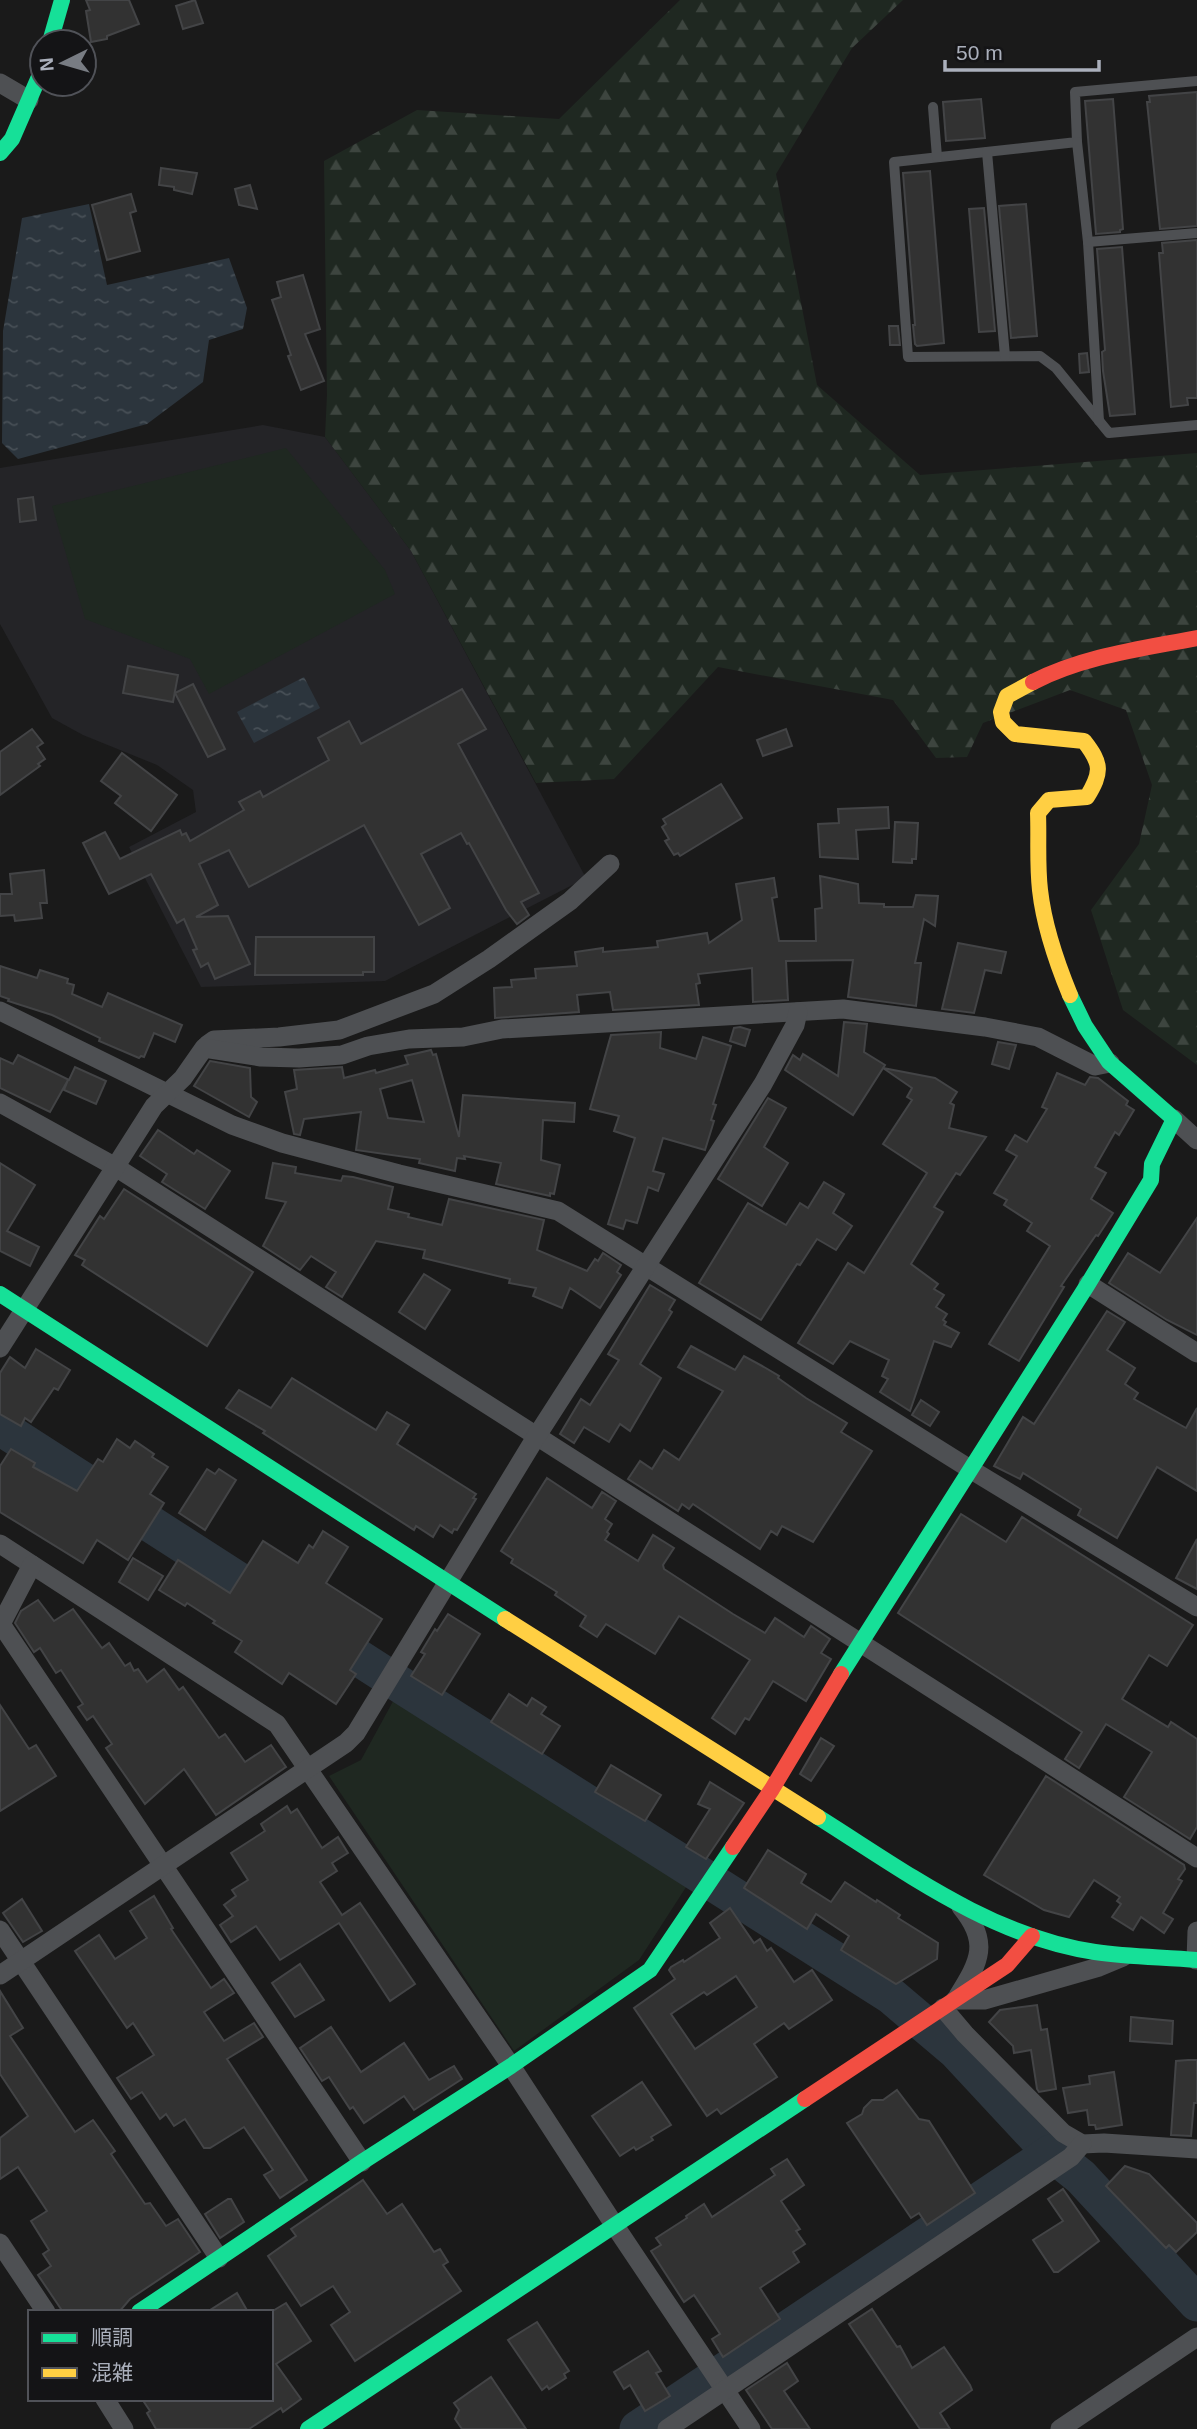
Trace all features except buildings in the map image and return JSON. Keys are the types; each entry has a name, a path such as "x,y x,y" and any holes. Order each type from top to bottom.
{"street":[{"path":"54,28 62,0"},
{"path":"0,83 29,100 12,139 0,153"},
{"path":"1197,638 1108,654 1057,670 1007,696 1001,712 1003,722 1015,734 1084,741 1098,759 1099,778 1087,797 1049,800 1038,813 1040,889 1047,931 1070,995 1087,1029 1110,1063 1197,1140"},
{"path":"0,1348 154,1106 183,1078 204,1048 214,1040 279,1037 339,1030 434,994 489,959 570,901 610,864"},
{"path":"204,1048 299,1058 342,1055 368,1046 409,1039 463,1037 502,1029 844,1009 985,1027 1038,1037 1095,1066 1110,1063"},
{"path":"0,1011 232,1125 282,1143 399,1174 558,1211 970,1469 1197,1607"},
{"path":"0,1975 346,1743 356,1732 536,1437 763,1084 795,1025 798,1012"},
{"path":"0,1103 114,1166 1197,1858"},
{"path":"142,2310 511,2066 650,1970 772,1789 859,1643 1088,1284 1151,1180 1152,1164 1174,1119"},
{"path":"1088,1284 1197,1353"},
{"path":"0,1294 446,1582 958,1905 1032,1936 1094,1952 1197,1960 1197,1931"},
{"path":"0,1544 277,1724 511,2066 751,2429"},
{"path":"32,1565 1,1624 362,2162"},
{"path":"943,2008 970,1976 980,1939 974,1923 958,1905"},
{"path":"0,1930 219,2258"},
{"path":"308,2429 1007,1965 1032,1936"},
{"path":"943,2008 984,2000 1099,1967 1128,1955"},
{"path":"943,2008 1077,2150"},
{"path":"667,2429 718,2381 1052,2170 1077,2150 1104,2143 1197,2149"},
{"path":"0,2243 45,2310"},
{"path":"1059,2429 1197,2337"},
{"path":"106,2401 124,2429"}],"lane":[{"path":"1099,421 1075,92 1197,81"},
{"path":"933,107 937,157"},
{"path":"1077,142 894,162 908,357 1040,356 1056,368 1109,433 1197,425"},
{"path":"987,152 1005,356"},
{"path":"1088,242 1197,233"}],"shaded area":[{"path":"263,425 325,437 411,551 586,878 385,981 201,987 129,847 196,812 193,790 157,765 83,735 52,718 0,624 0,468"}],"green space":[{"path":"680,0 903,0 852,48 776,174 817,385 920,475 1197,453 1197,1065 1123,1010 1091,910 1139,844 1152,785 1126,710 1070,690 983,723 967,757 936,758 893,700 718,667 614,779 536,783 411,551 325,437 327,395 324,161 417,110 559,119"},
{"path":"286,448 385,570 395,594 209,694 190,659 85,619 52,506"},
{"path":"397,1694 690,1881 639,1960 514,2051 329,1776 361,1760"}],"water":[{"path":"89,204 107,285 229,258 247,308 243,329 209,340 203,382 147,424 18,459 2,443 3,331 22,218"},
{"path":"304,677 320,708 254,743 237,712"}],"waterway":[{"path":"0,1427 890,1995 956,2051 1051,2153 1081,2177 1197,2303"},
{"path":"638,2429 1051,2153"}],"traffic: fast":[{"path":"54,28 62,0"},
{"path":"0,153 12,139 30,98"},
{"path":"841,1674 1151,1180 1152,1164 1174,1119 1109,1062 1085,1026 1070,995"},
{"path":"0,1294 505,1619"},
{"path":"818,1817 950,1899 1020,1932 1095,1952 1197,1960"},
{"path":"142,2310 362,2162 511,2066 650,1970 733,1847"},
{"path":"308,2429 805,2099"}],"traffic: slow":[{"path":"1033,682 1007,696 1001,712 1003,722 1015,734 1084,741 1098,768 1087,797 1049,800 1038,813 1039,871 1044,917 1070,995"},
{"path":"505,1619 818,1817"}],"traffic: jam":[{"path":"1033,682 1093,660 1197,638"},
{"path":"733,1847 772,1789 841,1674"},
{"path":"805,2099 1007,1965 1032,1936"}]}
